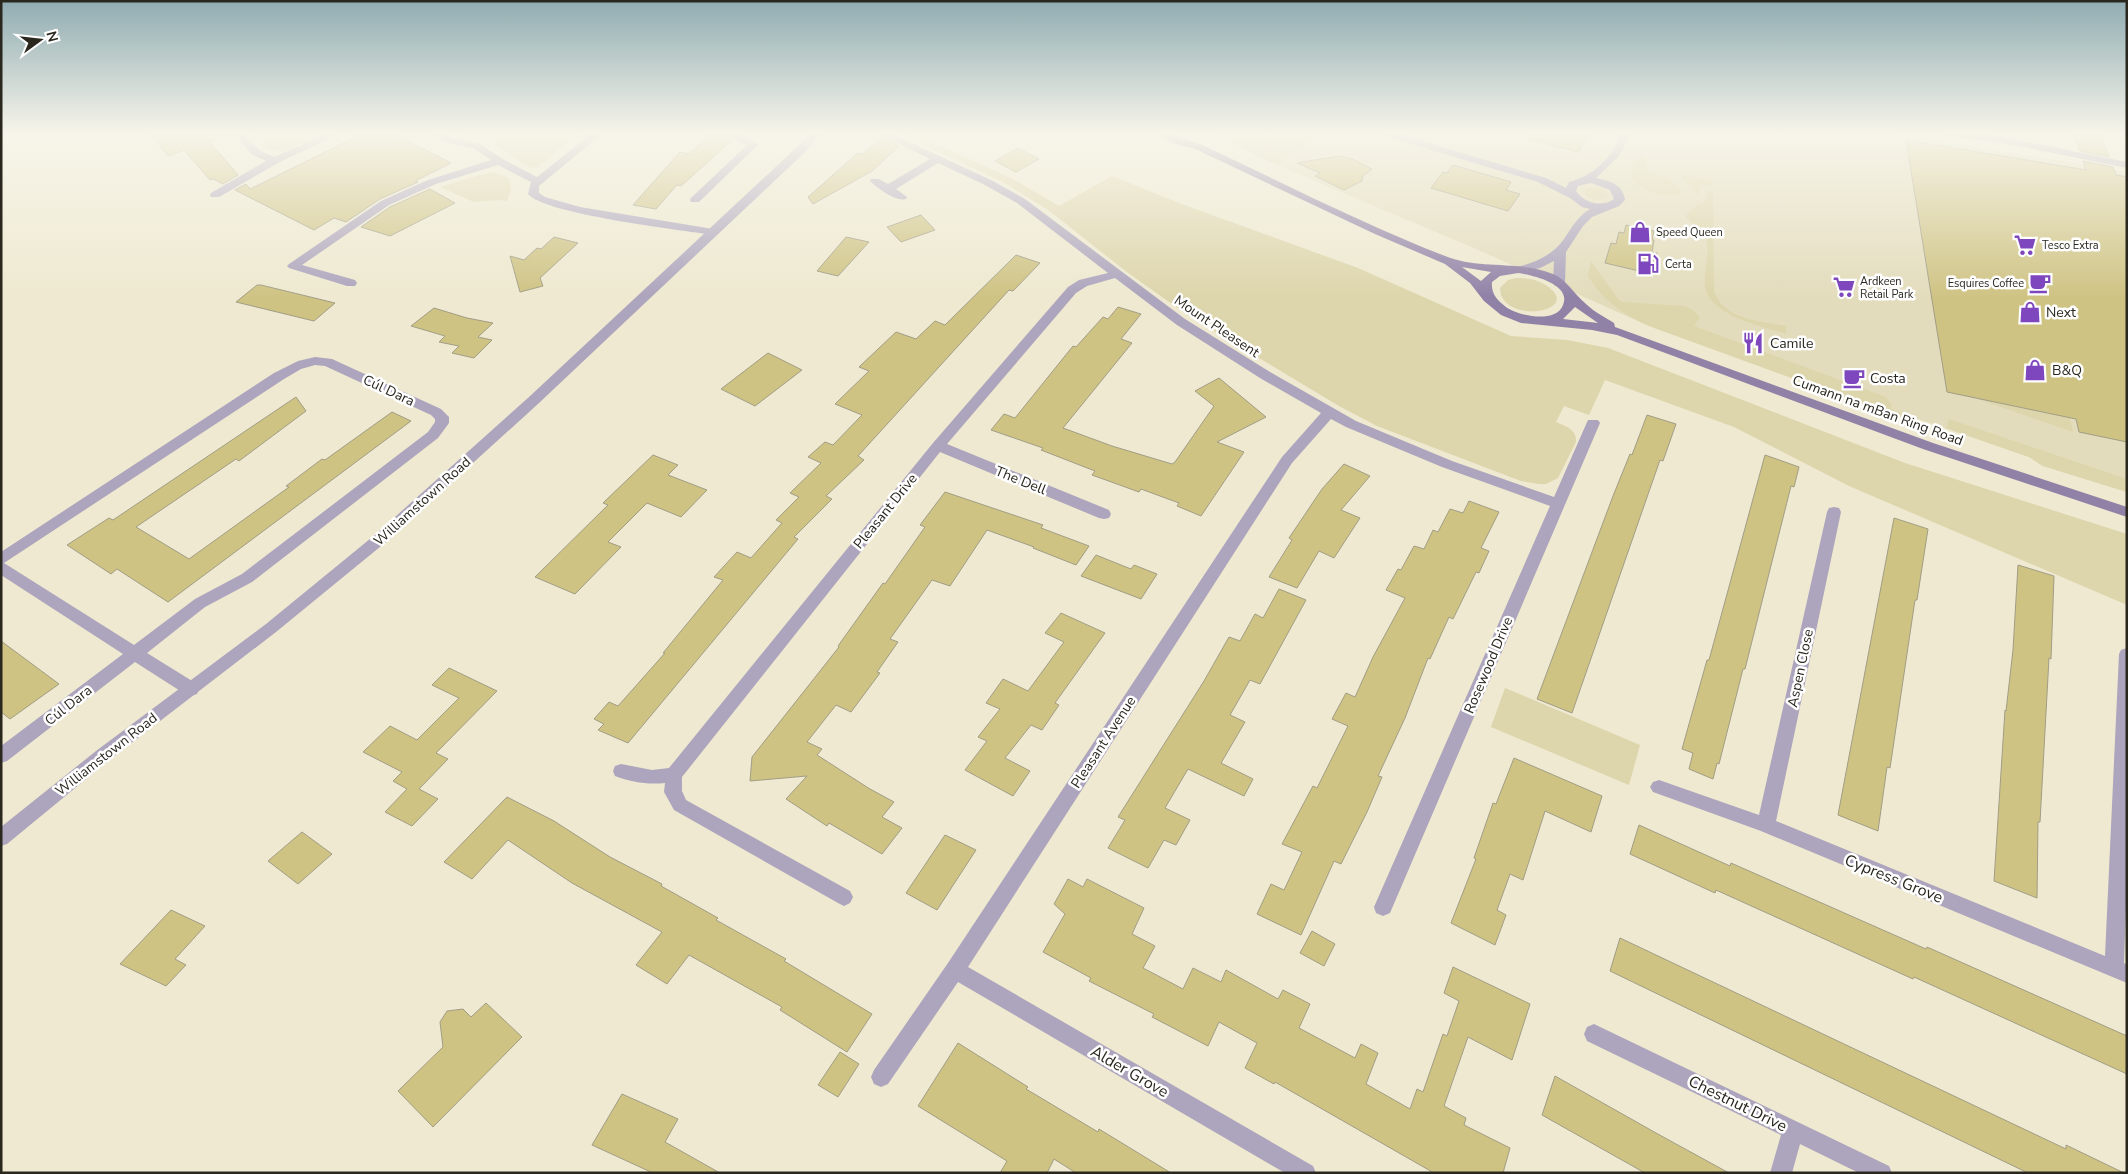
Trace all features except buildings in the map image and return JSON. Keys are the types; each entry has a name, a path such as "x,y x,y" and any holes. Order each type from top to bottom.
{"main road":[{"path":"1285,188 1444,260 1474,281 1489,300"},
{"path":"1444,260 1484,268 1540,274 1563,287 1570,300 1567,310 1557,317 1542,320"},
{"path":"1489,300 1485,292 1488,280 1495,274 1516,270"},
{"name":"Cumann na mBan Ring Road","path":"1563,287 1583,308 1620,332"},
{"name":"Cumann na mBan Ring Road","path":"1489,300 1507,313 1520,318 1586,324 1620,332 1928,446 2127,512"}],"street":[{"path":"214,195 227,188"},
{"path":"351,283 293,266 385,203 419,188"},
{"path":"534,188 533,194 541,199 579,210 712,232"},
{"path":"695,200 708,188"},
{"name":"Williamstown Road","path":"1,838 102,756 326,585 434,492 760,188"},
{"name":"Mount Pleasent","path":"997,188 1021,201 1060,228 1117,274 1219,347 1265,376 1374,435 1447,464 1557,503"},
{"path":"1557,188 1586,204 1604,207"},
{"path":"1571,188 1581,219"},
{"path":"1516,270 1539,264 1560,252 1581,219 1591,212 1614,205 1620,200 1619,194 1613,188"},
{"path":"888,189 902,197"},
{"path":"1560,252 1563,287"},
{"name":"Pleasant Drive","path":"674,774 938,446 1072,290 1094,280 1117,274"},
{"name":"Cúl Dara","path":"1,559 279,376 308,362 318,360 328,362 436,412 442,417 442,423 433,436 255,572 200,603 1,756"},
{"name":"Pleasant Avenue","path":"881,1077 955,970 1287,460 1330,412"},
{"name":"Rosewood Drive","path":"1383,907 1593,423"},
{"name":"The Dell","path":"938,446 1104,514"},
{"name":"Aspen Close","path":"1766,825 1834,512"},
{"path":"1,568 191,689"},
{"path":"2120,971 2127,654"},
{"path":"621,772 652,777 674,774 673,792 680,806 844,898"},
{"name":"Cypress Grove","path":"1660,786 1766,825 2120,971"},
{"name":"Alder Grove","path":"955,970 1306,1173"},
{"name":"Chestnut Drive","path":"1594,1034 1882,1173"},
{"path":"1781,1173 1793,1130"}],"shaded area":[{"path":"442,188 511,188 507,201 474,202"},
{"path":"1012,188 1028,188 1059,206 1091,188 1141,188 1358,268 1511,336 1567,340 1608,348 1905,463 2127,534 2127,605 1849,486 1734,427 1605,380 1589,415 1564,406 1556,422 1572,431 1576,438 1576,442 1558,478 1546,484 1521,481 1377,426 1339,406 1186,314 1127,272 1048,210"},
{"name":"Ardkeen Retail Park","path":"1331,188 2127,188 2127,492 2043,466 2029,457 1912,417 1903,418 1649,326 1476,249"},
{"path":"1588,188 1601,188 1607,193 1608,197 1598,200 1587,197 1583,191"},
{"path":"1642,188 1679,188 1681,192 1678,195 1665,195"},
{"path":"1693,188 1700,188 1698,196"},
{"path":"1707,191 1713,191 1714,292 1719,301 1735,314 1744,318 1786,326 1786,334 1738,318 1716,305 1708,296 1705,285 1706,238 1685,216 1697,205 1705,203"},
{"path":"1591,261 1622,302 1684,306 1693,310 1700,317 1694,326 1886,397 1892,404 1891,409 1912,417 1903,418 1649,326 1614,306 1600,293 1588,276"},
{"path":"1526,278 1544,284 1552,290 1557,298 1554,304 1546,309 1535,311 1523,311 1512,307 1504,299 1500,288 1508,280"},
{"path":"1972,397 2070,418 2073,432"},
{"path":"1949,419 2127,479 2127,492 2043,466 2029,457 1946,428"},
{"path":"1505,688 1640,745 1629,785 1491,727"}],"place":[{"name":"Speed Queen","path":"1640,232"},
{"name":"Tesco Extra","path":"2025,245"},
{"name":"Certa","path":"1648,264"},
{"name":"Esquires Coffee","path":"2040,283"},
{"name":"Ardkeen Retail Park","path":"1844,287"},
{"name":"Next","path":"2030,312"},
{"name":"Camile","path":"1753,343"},
{"name":"B&Q","path":"2035,370"},
{"name":"Costa","path":"1854,378"}]}
